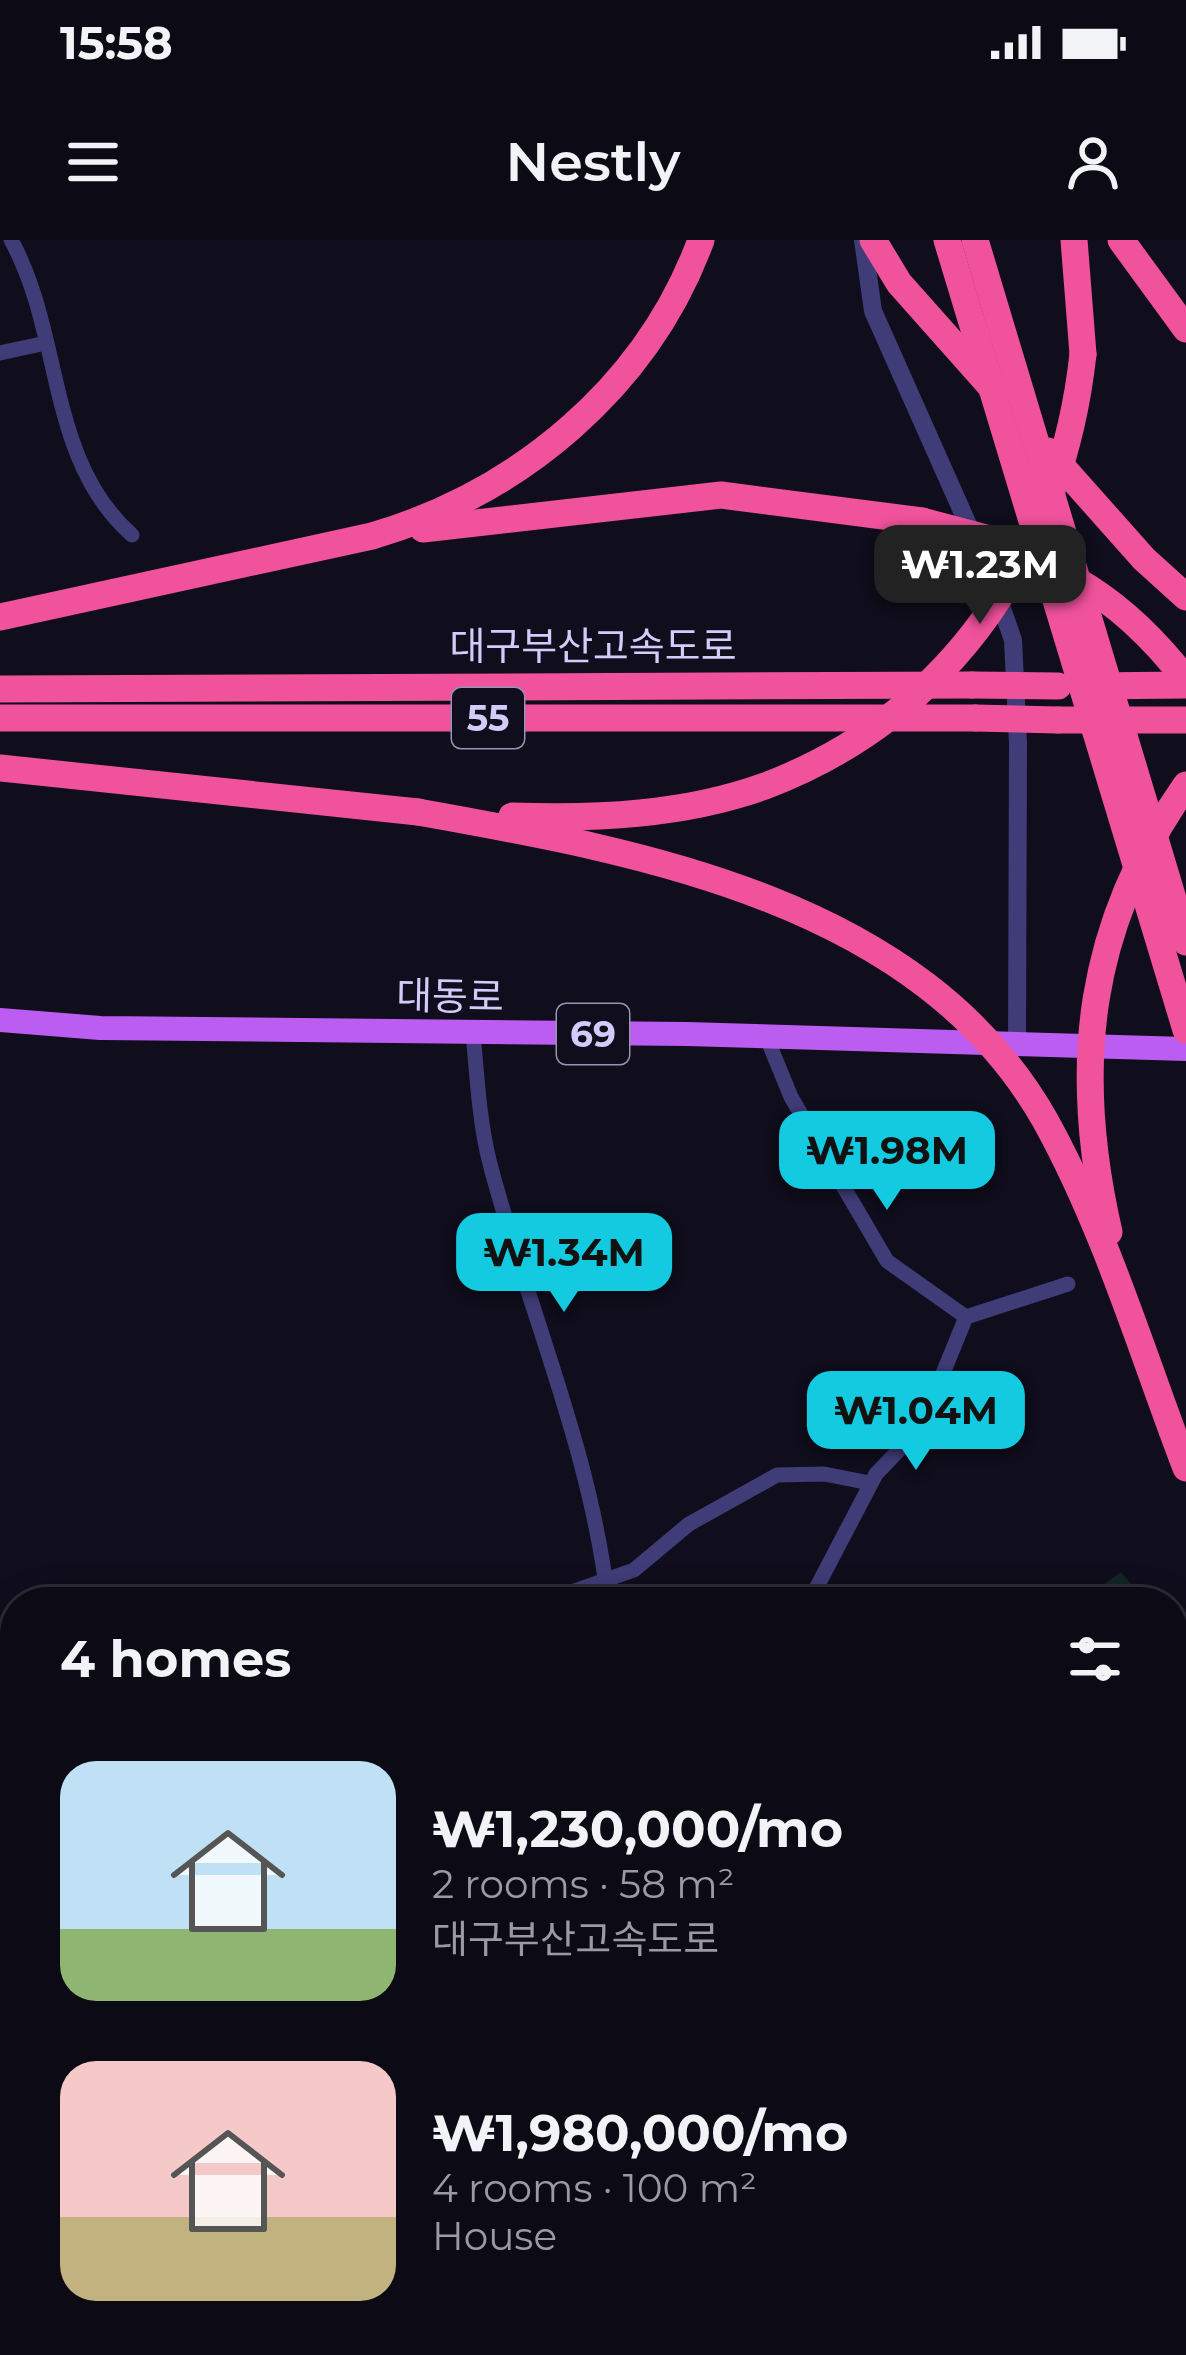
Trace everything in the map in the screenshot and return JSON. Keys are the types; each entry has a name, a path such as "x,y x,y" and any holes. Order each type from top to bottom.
{"highway":[{"path":"0,617 372,536 413,524 493,487 573,428 667,310 701,240"},
{"path":"873,240 899,283 1144,559 1186,597"},
{"path":"947,240 1186,1030"},
{"path":"975,240 1186,942"},
{"path":"0,768 418,812 596,817 725,798 808,766 902,708 986,618 1042,525 1072,435 1083,353 1074,240"},
{"path":"1121,240 1186,329"},
{"path":"372,536 722,495 922,521 1006,543 1095,591 1162,650 1186,682"},
{"name":"대구부산고속도로","path":"0,689 1186,682"},
{"name":"대구부산고속도로","path":"0,718 1186,720"},
{"path":"1186,785 1123,892 1094,998 1088,1067 1092,1146 1117,1266 1186,1465"},
{"path":"418,812 592,845 716,878 851,939 954,1009 1001,1059 1045,1120 1086,1210 1186,1465"}],"main road":[{"name":"대동로","path":"0,1020 100,1028 766,1036 1186,1049"}],"street":[{"path":"11,240 46,343 74,454 90,491 132,535"},
{"path":"863,240 873,311 990,574 1012,640 1018,744 1017,1046"},
{"path":"0,353 46,343"},
{"path":"473,1033 490,1161 571,1427 606,1587"},
{"path":"766,1036 791,1097 887,1261 966,1317"},
{"path":"816,1587 870,1484 921,1427 966,1317 1068,1284"},
{"path":"590,1587 634,1570 705,1514 777,1475 824,1474 870,1484"}],"green space":[{"path":"1121,1572 1134,1587 1100,1587"}]}
